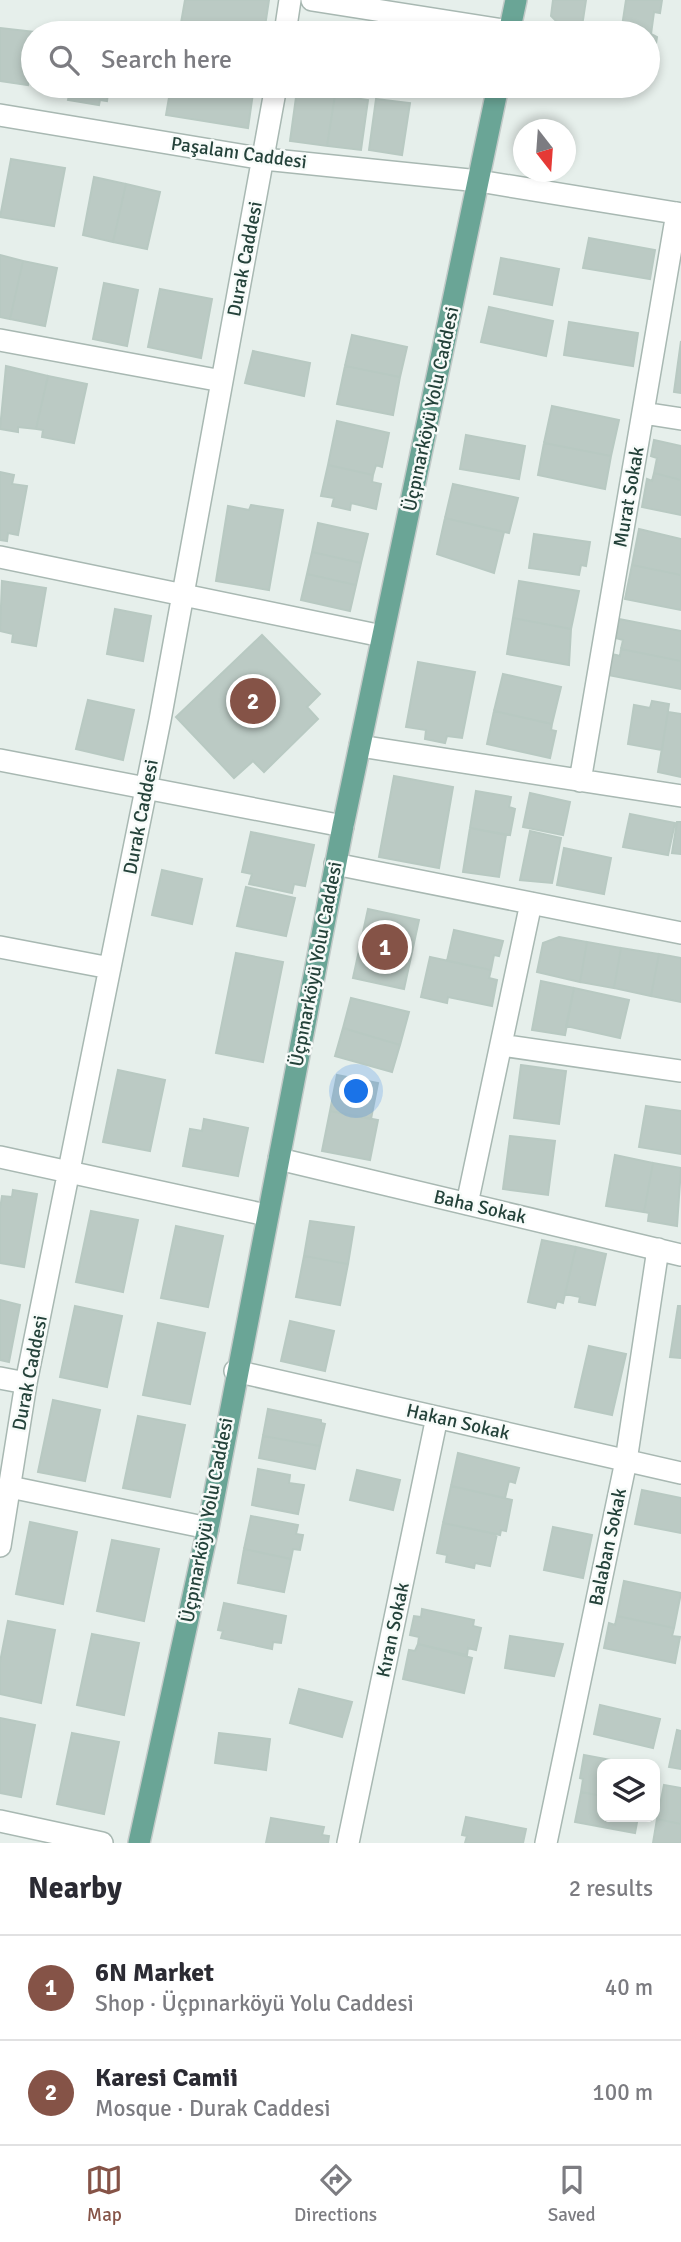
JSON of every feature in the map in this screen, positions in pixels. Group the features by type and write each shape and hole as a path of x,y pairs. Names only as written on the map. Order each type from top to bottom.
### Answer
{"main road":[{"path":"511,21 516,0"},
{"name":"Üçpınarköyü Yolu Caddesi","path":"139,1843 208,1528 235,1371 279,1159 335,864 496,98"}],"street":[{"path":"287,21 290,0"},
{"path":"312,0 441,21"},
{"name":"Durak Caddesi","path":"0,1546 26,1383 146,788 274,98"},
{"name":"Paşalanı Caddesi","path":"0,115 264,159 480,181 679,214"},
{"name":"Murat Sokak","path":"580,781 679,214"},
{"path":"0,340 222,381"},
{"path":"643,413 681,419"},
{"path":"0,557 382,636"},
{"path":"360,746 681,796"},
{"path":"0,760 343,826"},
{"path":"335,864 681,933"},
{"path":"467,1204 531,903"},
{"path":"0,947 110,968"},
{"path":"501,1045 681,1072"},
{"path":"0,1157 266,1215"},
{"name":"Baha Sokak","path":"279,1159 681,1255"},
{"name":"Balaban Sokak","path":"546,1843 626,1461 658,1249"},
{"name":"Hakan Sokak","path":"235,1371 681,1473"},
{"path":"0,1378 26,1383"},
{"name":"Kıran Sokak","path":"348,1843 437,1417"},
{"path":"10,1488 208,1528"},
{"path":"0,1821 102,1843"}],"building":[{"path":"185,0 269,0 266,21 181,21"},
{"path":"553,0 586,0 583,21 556,21 551,16"},
{"path":"626,0 662,0 660,13 654,12 653,21 623,21"},
{"path":"0,28 21,30 21,84 0,81"},
{"path":"107,98 107,101 100,100 99,105 68,100"},
{"path":"169,98 252,98 248,128 166,115"},
{"path":"296,98 335,98 327,146 290,141"},
{"path":"335,98 368,100 361,150 327,146"},
{"path":"376,99 410,103 402,155 369,150"},
{"path":"11,159 65,168 54,226 0,217"},
{"path":"94,177 126,184 113,242 83,235"},
{"path":"126,184 160,192 147,249 113,242"},
{"path":"589,238 655,250 650,279 583,268"},
{"path":"0,255 23,261 10,319 0,317"},
{"path":"501,258 559,269 552,305 494,294"},
{"path":"23,261 57,268 45,326 10,319"},
{"path":"104,283 138,290 127,346 93,339"},
{"path":"160,289 212,299 201,358 148,347"},
{"path":"489,307 553,321 546,356 481,342"},
{"path":"569,322 638,333 633,366 564,355"},
{"path":"352,335 407,347 400,377 345,366"},
{"path":"681,341 681,393 674,392"},
{"path":"253,351 310,363 304,396 245,383"},
{"path":"6,366 48,376 36,429 18,427 18,432 0,429"},
{"path":"345,366 400,377 393,415 337,404"},
{"path":"48,376 87,384 74,443 42,437 43,430 36,429"},
{"path":"552,406 619,420 611,456 544,443"},
{"path":"337,421 389,433 382,467 376,465 373,475 328,465"},
{"path":"466,435 525,446 519,479 460,469"},
{"path":"654,440 681,446 681,480 654,473 657,458 651,456"},
{"path":"544,443 611,456 605,489 538,475"},
{"path":"328,465 373,475 372,482 381,484 376,509 351,503 350,510 332,506 334,498 321,496"},
{"path":"0,472 14,475 12,484 27,486 18,535 8,533 7,541 0,540"},
{"path":"654,473 681,480 681,515 642,507 647,479 652,481"},
{"path":"453,484 518,498 509,533 445,518"},
{"path":"251,505 283,510 269,590 216,581 228,506 249,510"},
{"path":"445,518 504,532 494,573 437,554"},
{"path":"318,523 368,534 361,563 312,552"},
{"path":"639,529 681,539 681,575 632,565"},
{"path":"534,534 590,542 586,566 581,565 579,575 529,568"},
{"path":"312,552 361,563 356,585 307,574"},
{"path":"632,565 681,575 681,610 625,599"},
{"path":"307,574 356,585 350,611 301,600"},
{"path":"2,581 46,588 36,646 12,642 13,634 0,631"},
{"path":"519,581 579,591 571,629 513,618"},
{"path":"115,609 151,616 143,661 107,654"},
{"path":"513,618 571,629 569,665 507,654"},
{"path":"619,619 681,631 681,661 621,649 623,640 616,638"},
{"path":"262,635 320,694 307,707 318,719 264,772 253,761 234,778 176,717"},
{"path":"621,649 681,661 681,689 608,675 612,654 620,656"},
{"path":"418,662 475,672 462,738 447,736 445,743 425,739 426,730 406,727"},
{"path":"503,674 561,687 552,724 494,711"},
{"path":"88,700 134,710 123,760 76,749"},
{"path":"652,701 669,704 662,750 628,744 634,705 650,708"},
{"path":"494,711 552,724 551,730 556,731 550,758 487,744"},
{"path":"668,712 681,714 681,777 658,772"},
{"path":"394,776 453,787 439,868 379,857"},
{"path":"476,791 511,797 509,807 515,809 510,835 470,828"},
{"path":"530,793 570,802 563,835 523,827"},
{"path":"630,814 675,823 668,855 623,847"},
{"path":"677,822 681,822 681,854 672,853"},
{"path":"470,828 506,835 499,877 463,872"},
{"path":"530,831 561,838 552,883 520,880"},
{"path":"251,832 314,845 305,886 294,884 292,893 249,884 252,874 242,872"},
{"path":"564,848 611,858 604,894 557,885"},
{"path":"162,870 202,879 192,924 152,915"},
{"path":"246,887 295,898 286,936 237,926"},
{"path":"368,909 419,920 404,989 353,978"},
{"path":"454,930 503,941 499,956 494,955 491,970 447,961"},
{"path":"559,937 587,942 580,982 537,972 543,943"},
{"path":"587,942 621,948 614,988 580,982"},
{"path":"621,948 659,954 651,996 614,988"},
{"path":"236,953 283,962 263,1062 216,1053"},
{"path":"659,954 681,958 681,1002 651,996"},
{"path":"430,957 491,970 489,978 497,980 492,1006 448,997 447,1003 421,997"},
{"path":"541,981 574,988 565,1035 532,1030"},
{"path":"574,988 629,1000 620,1038 566,1026"},
{"path":"351,998 409,1012 400,1045 343,1028"},
{"path":"343,1028 400,1045 392,1072 335,1056"},
{"path":"521,1065 566,1071 559,1124 514,1118"},
{"path":"118,1070 165,1080 150,1151 103,1142"},
{"path":"337,1075 378,1083 371,1119 330,1111"},
{"path":"646,1106 681,1111 681,1154 639,1147"},
{"path":"330,1111 378,1120 370,1160 322,1151"},
{"path":"204,1119 248,1128 238,1176 183,1166 190,1129 202,1131"},
{"path":"510,1136 555,1141 548,1195 503,1189"},
{"path":"615,1155 653,1163 644,1212 606,1206"},
{"path":"653,1163 681,1168 677,1226 648,1221 649,1213 644,1212"},
{"path":"13,1190 37,1194 24,1267 0,1263 2,1196 12,1197"},
{"path":"91,1211 138,1220 123,1292 76,1282"},
{"path":"310,1221 354,1227 348,1264 304,1256"},
{"path":"176,1226 223,1236 208,1307 161,1298"},
{"path":"542,1240 576,1247 563,1303 557,1301 555,1308 528,1302"},
{"path":"576,1247 606,1254 595,1305 579,1302 580,1297 565,1294"},
{"path":"304,1256 348,1264 340,1305 296,1297"},
{"path":"0,1300 20,1305 9,1362 0,1360"},
{"path":"75,1306 122,1316 107,1387 60,1377"},
{"path":"678,1306 681,1306 681,1358 670,1357"},
{"path":"290,1321 334,1331 325,1371 281,1361"},
{"path":"158,1323 205,1333 190,1404 143,1395"},
{"path":"589,1346 626,1354 612,1415 575,1407"},
{"path":"53,1400 100,1410 85,1481 38,1472"},
{"path":"268,1409 321,1420 321,1423 325,1424 320,1446 263,1436"},
{"path":"138,1416 185,1425 170,1497 123,1488"},
{"path":"263,1436 320,1446 315,1469 259,1458"},
{"path":"458,1453 519,1468 515,1483 509,1481 505,1498 451,1486"},
{"path":"258,1469 290,1475 289,1483 304,1485 298,1514 252,1505"},
{"path":"357,1470 400,1480 393,1510 350,1500"},
{"path":"451,1486 512,1500 506,1531 501,1530 500,1535 443,1523"},
{"path":"642,1490 681,1498 681,1533 635,1524"},
{"path":"251,1516 298,1525 296,1534 303,1535 300,1550 293,1549 291,1559 244,1549"},
{"path":"30,1522 77,1532 63,1604 16,1594"},
{"path":"443,1523 497,1534 490,1566 475,1563 474,1568 446,1562 447,1555 437,1553"},
{"path":"553,1527 592,1535 583,1578 544,1570"},
{"path":"112,1540 159,1549 144,1621 97,1611"},
{"path":"244,1549 291,1559 284,1592 238,1583"},
{"path":"624,1581 681,1593 674,1628 617,1616"},
{"path":"224,1603 286,1616 281,1643 273,1642 272,1649 221,1638 223,1631 218,1630"},
{"path":"422,1609 474,1620 473,1626 481,1628 476,1650 468,1648 467,1655 418,1644 419,1637 410,1635 414,1616 421,1617"},
{"path":"617,1616 674,1628 672,1636 680,1637 675,1663 604,1648 609,1623 615,1625"},
{"path":"8,1621 55,1630 41,1703 0,1694 0,1662"},
{"path":"92,1634 139,1643 124,1715 77,1705"},
{"path":"510,1636 563,1644 554,1676 505,1668"},
{"path":"418,1644 472,1658 464,1693 403,1679 409,1650 415,1651"},
{"path":"299,1689 352,1702 342,1737 290,1723"},
{"path":"600,1705 660,1719 653,1748 594,1734"},
{"path":"0,1718 35,1725 21,1797 0,1793"},
{"path":"677,1730 681,1731 681,1769 669,1767"},
{"path":"72,1733 119,1742 104,1814 57,1804"},
{"path":"219,1733 270,1739 266,1770 215,1763"},
{"path":"584,1755 605,1759 597,1759 597,1795 581,1792 583,1779 580,1778"},
{"path":"664,1785 681,1788 681,1824 660,1820"},
{"path":"581,1792 597,1795 597,1822 637,1822 635,1833 575,1822"},
{"path":"466,1817 526,1829 523,1843 465,1843 467,1836 462,1835"},
{"path":"271,1818 324,1827 322,1835 329,1836 328,1843 266,1843"},
{"path":"660,1820 681,1824 681,1843 653,1843 656,1822"}],"place":[{"name":"Karesi Camii","path":"253,701"},
{"name":"6N Market","path":"385,947"}]}
